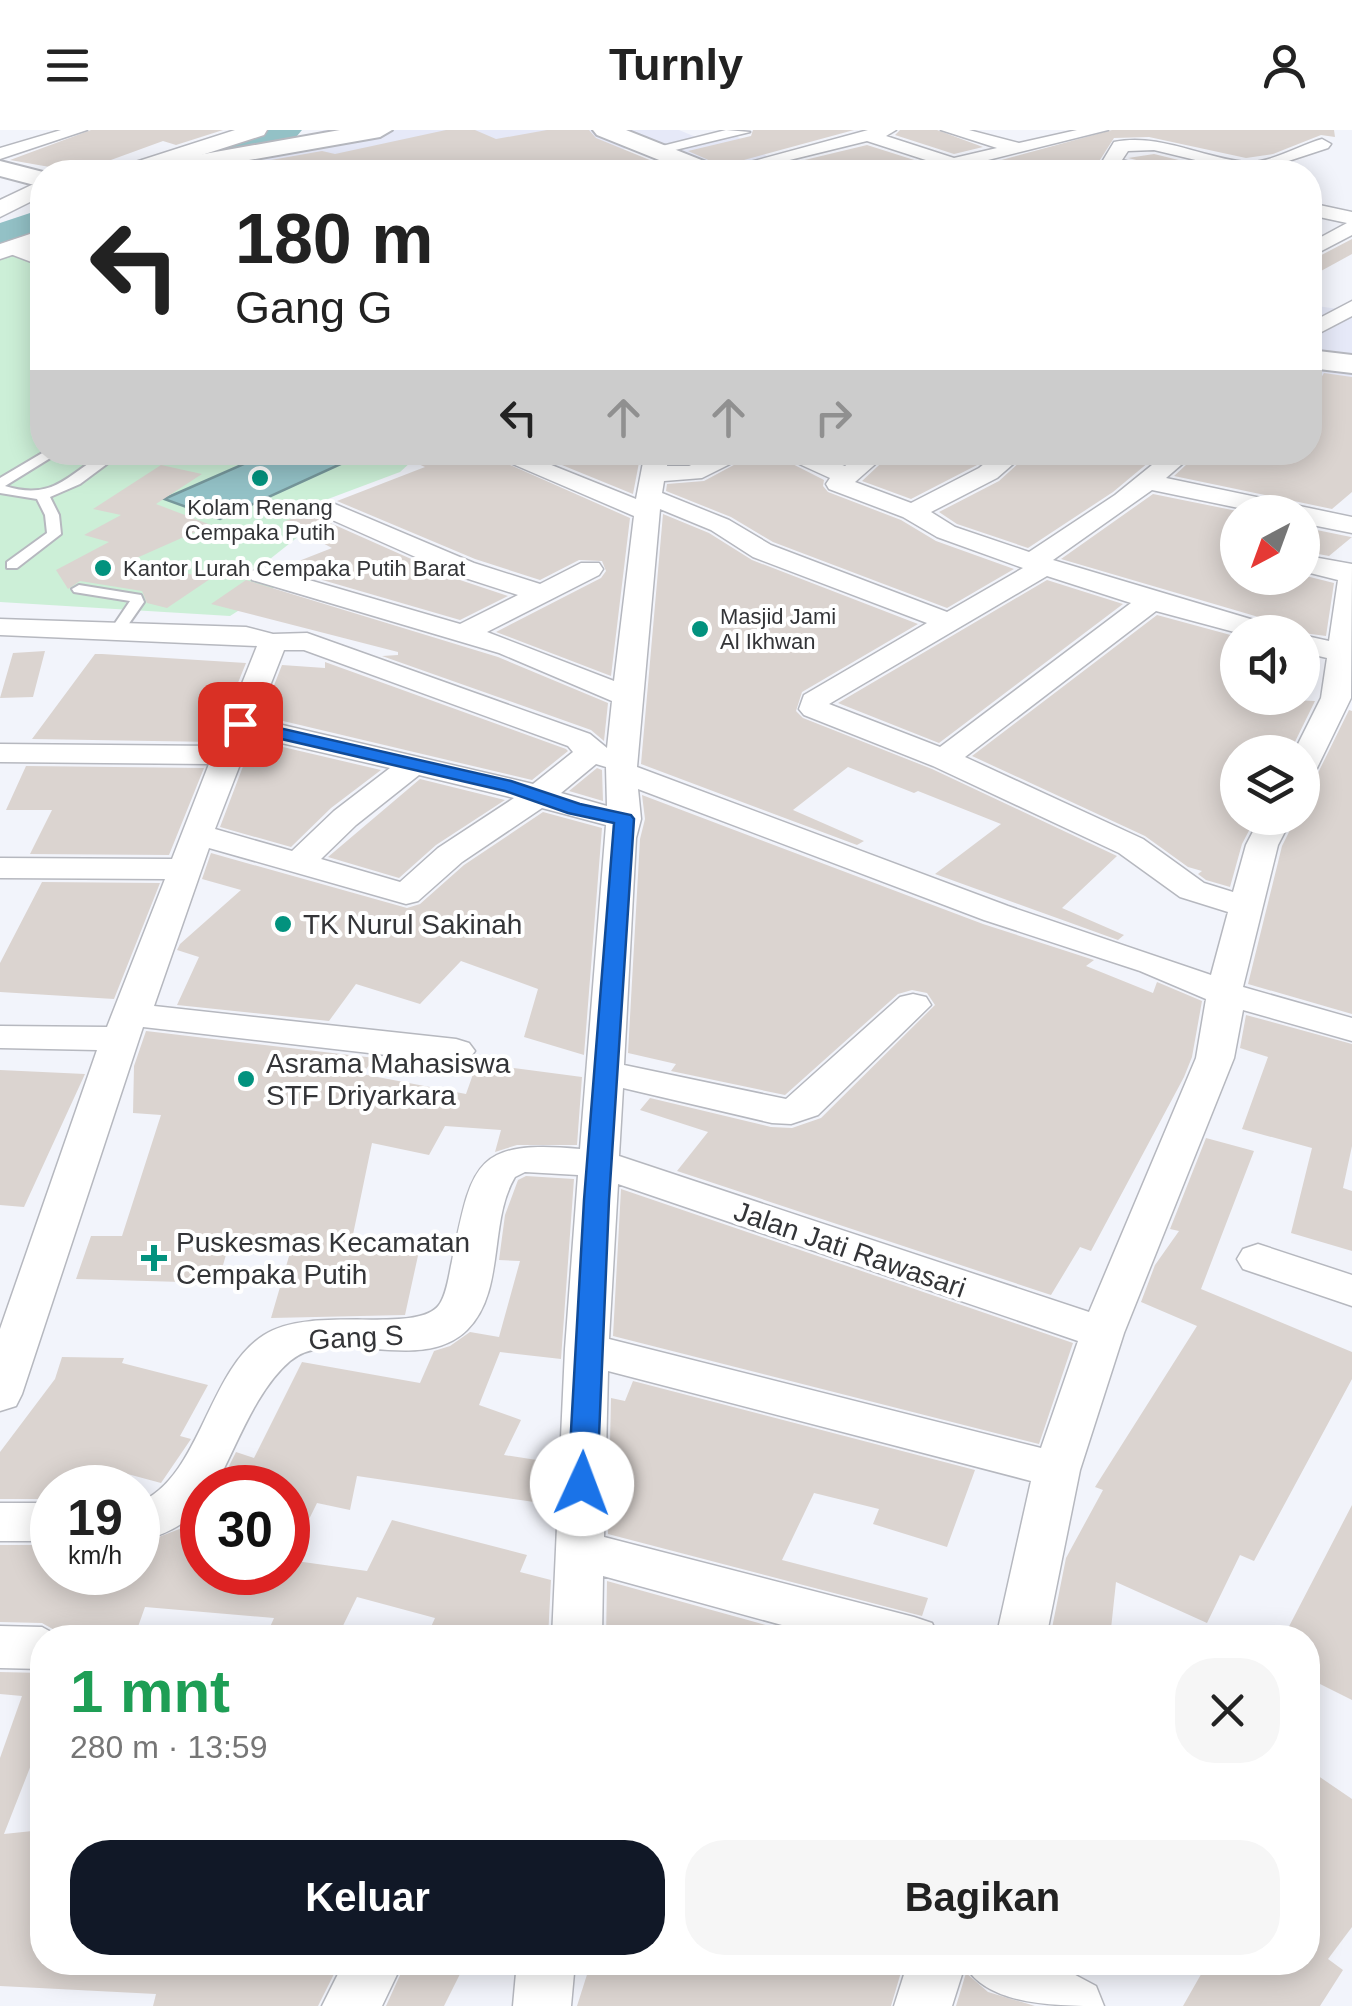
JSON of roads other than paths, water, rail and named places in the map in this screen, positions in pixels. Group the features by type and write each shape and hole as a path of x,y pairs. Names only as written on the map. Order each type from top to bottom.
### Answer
{"main road":[{"path":"241,160 285,147 380,130"},
{"path":"605,130 667,157"},
{"path":"0,168 30,179"},
{"path":"1322,360 1352,364"}],"street":[{"path":"173,160 256,130"},
{"path":"285,147 329,130"},
{"path":"949,130 1021,148"},
{"path":"967,160 1100,130"},
{"path":"0,154 73,131"},
{"path":"667,157 742,132"},
{"path":"1286,160 1330,146 1302,132"},
{"path":"770,160 879,133 953,160"},
{"path":"1078,136 1123,146 1154,145 1211,160"},
{"path":"1112,160 1123,146"},
{"path":"0,195 30,185"},
{"path":"0,210 30,188"},
{"path":"1322,215 1350,228"},
{"path":"1322,244 1350,228"},
{"path":"6,250 30,241"},
{"path":"1322,250 1352,255"},
{"path":"1322,325 1352,306"},
{"path":"560,465 651,484 762,552 950,622"},
{"path":"651,484 711,465"},
{"path":"819,465 845,475"},
{"path":"858,465 845,475 840,487 912,512 946,532 1151,601 1220,620"},
{"path":"912,512 998,465"},
{"path":"1168,465 1038,564 812,705 820,714 944,759 1131,846 1192,890 1245,906"},
{"path":"1148,482 1220,497"},
{"path":"577,1625 587,1349 624,819 612,762 628,696 651,484"},
{"path":"330,510 466,569 541,594"},
{"path":"1320,519 1352,525"},
{"path":"1320,567 1352,573 1344,700 1320,739"},
{"path":"464,633 590,569"},
{"path":"260,574 509,647 628,696"},
{"path":"0,1394 125,1027 234,740 260,639 322,593"},
{"path":"944,759 1151,601"},
{"path":"0,626 317,644 578,740 612,762 996,913 1224,992 1352,1030"},
{"path":"1320,641 1346,637"},
{"path":"0,752 234,740 414,764 624,819"},
{"path":"197,834 406,894 450,855 537,797 612,762"},
{"path":"300,862 344,818 414,764"},
{"path":"1024,1625 1057,1470 1102,1333 1215,1058 1225,1010 1224,992 1267,835"},
{"path":"0,868 186,869"},
{"path":"608,1073 791,1112 818,1094 913,1005"},
{"path":"0,1037 125,1027 456,1051"},
{"name":"Jalan Jati Rawasari","path":"496,1176 504,1165 516,1160 599,1163 1102,1333"},
{"name":"Gang S","path":"160,1514 182,1494 257,1370 275,1348 315,1336 424,1334 454,1317 465,1300 478,1229 496,1176"},
{"path":"1258,1260 1352,1290"},
{"path":"587,1349 1057,1470"},
{"path":"0,1522 30,1522"},
{"path":"580,1550 859,1625"},
{"path":"0,1647 30,1648"},
{"path":"352,2006 368,1975"},
{"path":"542,2006 545,1975"},
{"path":"924,2006 933,1975"},
{"path":"1016,1975 1074,2006"}],"lane":[{"path":"33,465 0,486 22,498 43,497 96,465"},
{"path":"12,565 54,534 52,515 43,497"},
{"path":"79,588 136,598 138,602 116,632"}],"water":[{"name":"Kolam Renang Cempaka Putih","path":"242,465 339,465 220,519 164,499"}],"waterway":[{"path":"203,160 287,130"},
{"path":"0,234 30,223"}],"place":[{"name":"Kolam Renang Cempaka Putih","path":"260,478"},
{"name":"Kantor Lurah Cempaka Putih Barat","path":"103,568"},
{"name":"Masjid Jami Al Ikhwan","path":"700,629"},
{"name":"TK Nurul Sakinah","path":"283,924"},
{"name":"Asrama Mahasiswa STF Driyarkara","path":"246,1079"},
{"name":"Puskesmas Kecamatan Cempaka Putih","path":"154,1258"}]}
